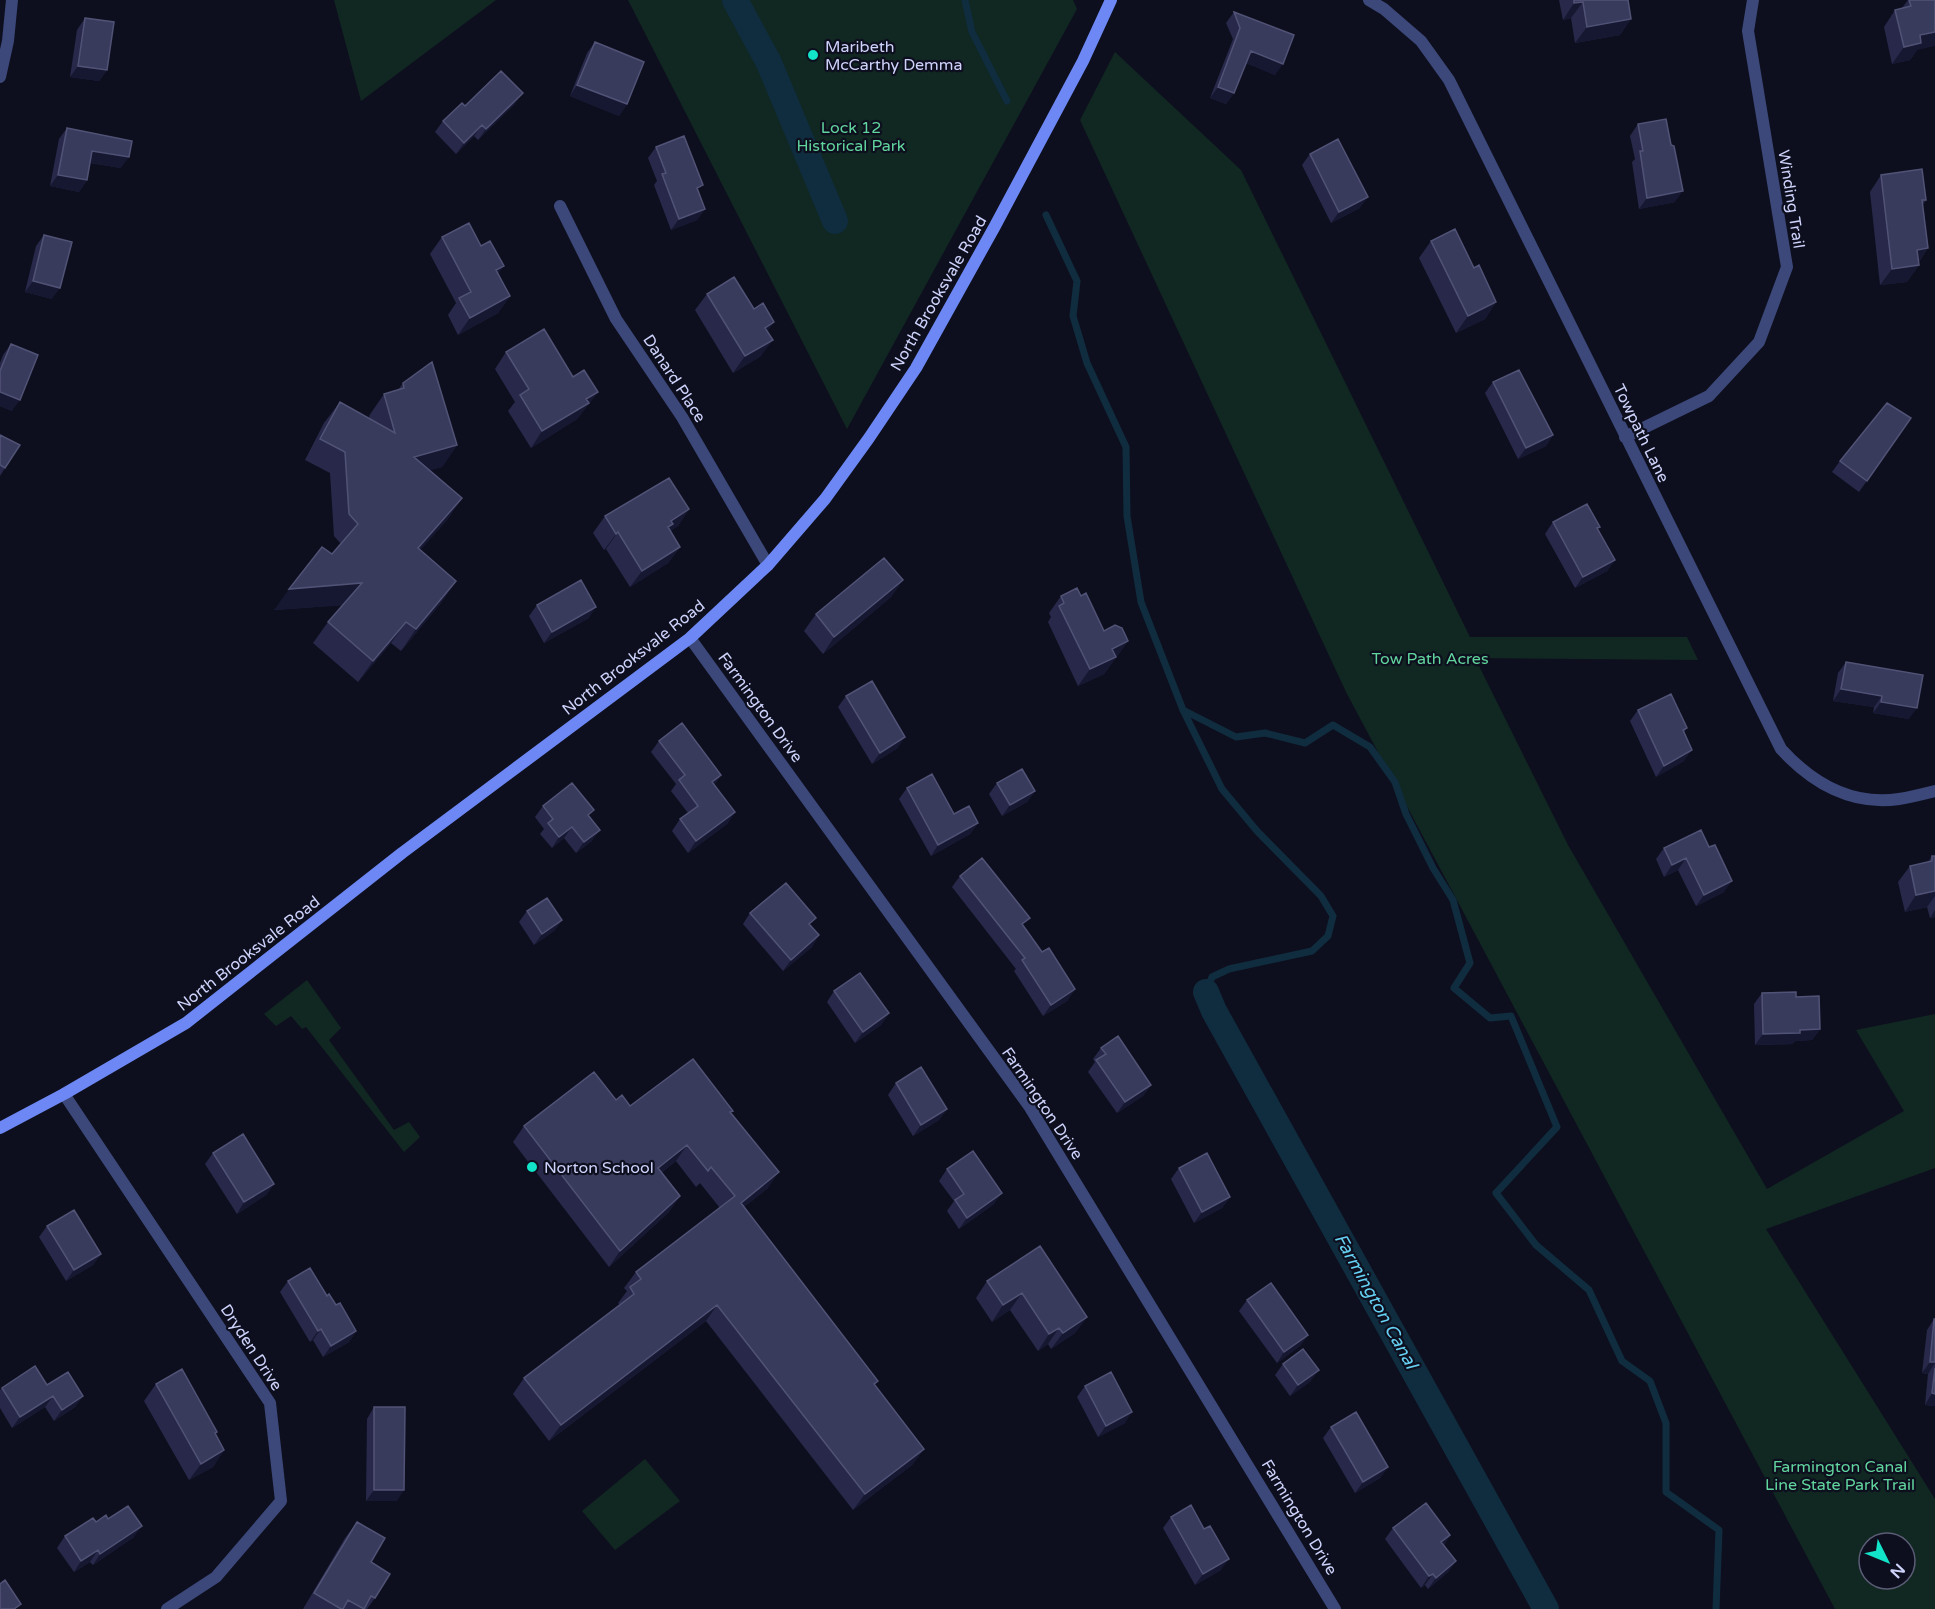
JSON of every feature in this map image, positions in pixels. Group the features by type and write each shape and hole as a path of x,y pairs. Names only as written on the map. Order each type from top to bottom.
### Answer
{"main road":[{"name":"North Brooksvale Road","path":"0,1128 64,1095 186,1023 402,854 690,638 768,565 825,499 916,368 1083,61 1111,0"}],"street":[{"path":"0,77 8,41 12,0"},
{"name":"Towpath Lane","path":"1369,0 1384,9 1421,41 1449,80 1781,749 1795,765 1814,780 1860,799 1897,799 1935,791"},
{"name":"Winding Trail","path":"1625,437 1709,396 1759,342 1786,267 1748,31 1753,0"},
{"name":"Danard Place","path":"560,206 616,319 682,417 768,565"},
{"name":"Farmington Drive","path":"690,638 1029,1106 1335,1609"},
{"name":"Dryden Drive","path":"64,1095 270,1403 282,1501 216,1577 167,1609"}],"green space":[{"path":"334,0 496,0 361,101"},
{"name":"Lock 12 Historical Park","path":"628,0 1073,0 1077,9 847,429"},
{"path":"1115,52 1241,170 1470,637 1687,637 1698,660 1475,658 1568,845 1767,1189 1904,1111 1856,1030 1935,1014 1935,1168 1766,1229 1935,1499 1935,1609 1835,1609 1346,692 1080,120"},
{"path":"307,980 341,1028 329,1040 394,1130 409,1122 420,1137 404,1152 306,1027 302,1029 291,1016 276,1026 264,1014"},
{"path":"645,1459 680,1501 615,1550 582,1511"}],"building":[{"path":"1574,0 1628,0 1631,19 1587,27 1583,2 1574,3"},
{"path":"1909,0 1935,0 1935,32 1920,35 1921,43 1904,47 1895,10 1911,6"},
{"path":"1234,12 1294,35 1283,64 1251,51 1234,93 1218,87 1240,28"},
{"path":"85,18 114,22 107,70 78,66"},
{"path":"595,42 644,62 627,104 577,85"},
{"path":"501,71 523,93 486,129 482,125 464,143 443,121 462,103 465,106"},
{"path":"1666,119 1683,191 1647,198 1638,124"},
{"path":"67,128 132,141 129,157 92,151 87,180 58,175"},
{"path":"684,136 703,185 697,188 705,209 679,219 662,174 666,173 656,147"},
{"path":"1338,139 1368,197 1339,212 1310,154"},
{"path":"1922,169 1926,200 1922,200 1928,248 1917,250 1919,265 1892,269 1881,175"},
{"path":"469,223 481,246 490,241 504,266 496,270 510,296 470,318 459,298 471,292 442,237"},
{"path":"1455,229 1474,268 1479,265 1496,302 1468,316 1431,241"},
{"path":"44,235 72,242 60,288 33,281"},
{"path":"734,277 754,309 763,303 774,322 765,328 773,340 745,356 707,294"},
{"path":"544,329 573,377 584,370 598,392 586,399 589,403 542,431 520,395 529,389 506,352"},
{"path":"11,344 38,355 20,400 0,392 0,371"},
{"path":"432,362 457,445 414,457 462,498 418,548 456,581 416,629 406,622 373,661 328,622 362,583 289,589 322,547 332,554 358,524 349,514 345,452 320,439 340,402 395,433 384,394 404,388 403,383"},
{"path":"1519,370 1553,435 1526,448 1493,382"},
{"path":"1887,403 1911,418 1867,481 1840,461"},
{"path":"0,435 20,445 5,468 0,465"},
{"path":"669,478 689,509 671,521 673,524 668,527 680,547 642,571 618,532 616,534 605,516"},
{"path":"1587,504 1615,560 1583,577 1553,522"},
{"path":"884,558 903,580 834,637 816,614"},
{"path":"581,580 596,607 552,632 537,605"},
{"path":"1077,588 1081,596 1086,593 1104,631 1115,625 1122,628 1128,641 1112,649 1116,657 1090,669 1059,606 1064,603 1061,596"},
{"path":"1846,662 1923,675 1917,708 1881,702 1882,696 1841,689"},
{"path":"872,681 905,737 880,753 846,696"},
{"path":"1671,694 1687,728 1683,730 1692,750 1664,766 1638,710"},
{"path":"682,723 721,775 712,782 735,812 696,841 680,819 698,806 679,780 685,775 659,741"},
{"path":"1022,769 1035,791 1010,805 997,783"},
{"path":"932,774 954,814 969,806 978,823 938,845 907,788"},
{"path":"572,783 594,810 588,815 600,830 584,842 572,827 559,837 548,823 553,819 543,806"},
{"path":"1701,830 1709,847 1715,845 1732,881 1704,895 1686,858 1672,865 1664,848"},
{"path":"1932,856 1935,856 1935,891 1916,895 1910,866 1932,861"},
{"path":"982,858 1030,918 1022,924 1042,952 1049,948 1075,989 1051,1005 1022,960 1025,958 960,876"},
{"path":"786,883 816,918 809,924 819,935 791,960 750,913"},
{"path":"547,898 562,920 542,934 527,911"},
{"path":"860,973 889,1013 863,1032 834,991"},
{"path":"1796,992 1796,997 1819,996 1820,1029 1800,1030 1800,1033 1763,1034 1762,993"},
{"path":"1118,1036 1151,1085 1125,1102 1096,1060 1106,1054 1101,1048"},
{"path":"693,1059 733,1111 730,1112 779,1172 741,1203 878,1381 874,1384 924,1449 865,1494 717,1305 561,1425 524,1378 634,1294 630,1287 641,1279 636,1272 735,1196 711,1167 708,1171 687,1145 658,1168 680,1196 620,1251 524,1126 594,1072 616,1100 622,1095 630,1106"},
{"path":"921,1067 947,1109 921,1125 896,1083"},
{"path":"243,1134 274,1184 244,1202 213,1153"},
{"path":"973,1151 1002,1193 967,1218 955,1200 964,1194 947,1169"},
{"path":"1207,1153 1230,1197 1202,1212 1179,1168"},
{"path":"74,1210 101,1254 74,1270 47,1226"},
{"path":"1040,1246 1087,1317 1063,1333 1059,1328 1049,1334 1022,1293 1003,1305 987,1281"},
{"path":"310,1268 327,1296 329,1294 336,1305 340,1303 356,1331 331,1346 321,1329 318,1331 288,1281"},
{"path":"1271,1283 1308,1335 1284,1352 1247,1300"},
{"path":"1934,1319 1935,1362 1930,1362"},
{"path":"1303,1349 1319,1370 1298,1385 1283,1364"},
{"path":"35,1366 47,1385 68,1372 83,1396 62,1410 53,1396 20,1417 2,1388"},
{"path":"1935,1368 1935,1394 1932,1393"},
{"path":"182,1369 217,1432 215,1433 224,1450 201,1464 156,1384"},
{"path":"1111,1372 1132,1412 1106,1426 1085,1386"},
{"path":"374,1407 405,1407 404,1490 374,1490"},
{"path":"1356,1412 1388,1467 1363,1482 1331,1427"},
{"path":"1426,1503 1450,1535 1441,1542 1456,1561 1436,1578 1433,1574 1429,1576 1393,1528"},
{"path":"1191,1505 1204,1529 1210,1526 1229,1559 1203,1574 1171,1517"},
{"path":"128,1506 142,1526 100,1554 98,1550 81,1561 65,1536 93,1518 96,1522 106,1515 108,1519"},
{"path":"357,1522 385,1538 371,1562 390,1574 375,1598 371,1596 364,1609 348,1600 341,1609 314,1593"},
{"path":"5,1580 21,1604 14,1609 0,1609 0,1584"}],"waterway":[{"name":"Farmington Canal","path":"735,0 769,63 835,221"},
{"path":"965,0 972,32 1007,101"},
{"path":"1046,215 1077,281 1073,316 1087,363 1126,447 1127,516 1141,602 1183,710 1222,789 1257,831 1321,896 1333,916 1328,936 1312,951 1229,969 1212,977 1206,992"},
{"path":"1183,710 1236,737 1265,733 1305,743 1333,725 1370,747 1395,782 1406,814 1433,868 1453,900 1470,963 1454,988 1490,1018 1511,1016 1557,1127 1496,1193 1536,1245 1589,1290 1622,1361 1650,1381 1666,1423 1666,1492 1719,1530 1716,1609"},
{"name":"Farmington Canal","path":"1206,992 1214,1011 1546,1609"}],"place":[{"name":"Maribeth McCarthy Demma","path":"813,55"},
{"name":"Norton School","path":"532,1167"}],"park label":[{"name":"Tow Path Acres","path":"1430,658"},
{"name":"Farmington Canal Line State Park Trail","path":"1840,1475"}]}
